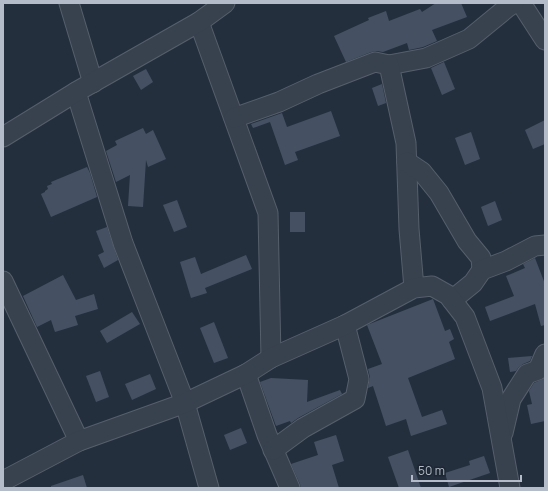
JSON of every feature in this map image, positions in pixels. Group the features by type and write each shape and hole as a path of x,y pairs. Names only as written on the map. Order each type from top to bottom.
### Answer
{"street":[{"path":"69,3 93,83"},
{"path":"3,137 76,92 199,22 225,3"},
{"path":"234,118 279,102 318,84 375,62 389,65 426,58 469,39 514,3"},
{"path":"521,3 545,40"},
{"path":"199,22 268,213 271,358"},
{"path":"389,65 406,143 409,229 414,288"},
{"path":"76,92 123,243 184,403 209,488"},
{"path":"407,162 422,172 440,193 467,241 480,258 482,270"},
{"path":"452,300 473,283 482,270 506,261 535,246 545,245"},
{"path":"3,281 79,441"},
{"path":"3,481 79,441 184,403 246,374 271,358 345,325 414,288 432,286 448,295 466,317 492,388 510,488"},
{"path":"273,450 303,428 355,399 359,379 345,325"},
{"path":"502,440 511,399 527,374 538,370 545,354"},
{"path":"246,374 267,435 290,488"}],"building":[{"path":"436,3 461,3 467,17 432,30 437,41 423,47 409,50 407,43 383,52 371,52 346,62 334,36 369,20 368,18 386,11 389,21 420,9 422,12"},
{"path":"444,62 455,89 442,95 431,68"},
{"path":"146,69 153,82 141,90 133,76"},
{"path":"382,84 386,103 378,106 372,88"},
{"path":"331,111 340,136 295,152 298,160 285,165 270,122 253,128 251,124 282,113 287,127"},
{"path":"545,120 545,144 533,149 525,130"},
{"path":"143,128 146,134 153,130 166,159 148,167 146,160 143,207 128,206 130,175 116,182 106,151 117,145 115,141"},
{"path":"471,132 480,159 465,165 455,138"},
{"path":"87,167 97,197 51,217 41,194 48,189 47,186 52,184 51,182"},
{"path":"177,200 187,227 174,232 163,205"},
{"path":"495,201 502,220 488,226 481,207"},
{"path":"290,212 305,212 305,232 290,232"},
{"path":"107,227 118,260 104,268 98,255 104,252 96,231"},
{"path":"246,255 252,269 205,288 207,293 191,298 180,262 195,257 201,274"},
{"path":"535,258 545,284 545,325 541,326 535,304 490,321 485,307 514,296 506,276 525,268 523,264"},
{"path":"63,275 76,300 94,294 98,309 75,316 78,325 55,332 51,320 37,327 23,296"},
{"path":"433,299 445,331 450,329 454,339 449,342 455,359 408,378 422,417 442,410 447,424 411,436 406,419 386,426 373,386 368,388 370,377 368,369 382,364 367,325"},
{"path":"132,312 140,324 107,343 100,331"},
{"path":"214,322 228,358 214,363 200,328"},
{"path":"532,356 530,361 523,364 516,371 510,372 508,358"},
{"path":"100,371 109,397 96,402 86,376"},
{"path":"150,374 156,389 132,400 125,384"},
{"path":"271,378 308,380 307,402 340,390 342,394 291,423 290,421 276,426 260,382"},
{"path":"545,378 545,421 531,424 527,405 532,404 529,391 534,383"},
{"path":"241,428 247,443 230,450 224,435"},
{"path":"336,435 344,461 332,465 339,488 301,488 291,464 318,455 314,442"},
{"path":"408,450 421,488 399,488 388,457"},
{"path":"484,456 490,473 449,487 445,473 470,465 469,461"},
{"path":"83,475 87,488 51,488 51,486"}]}
